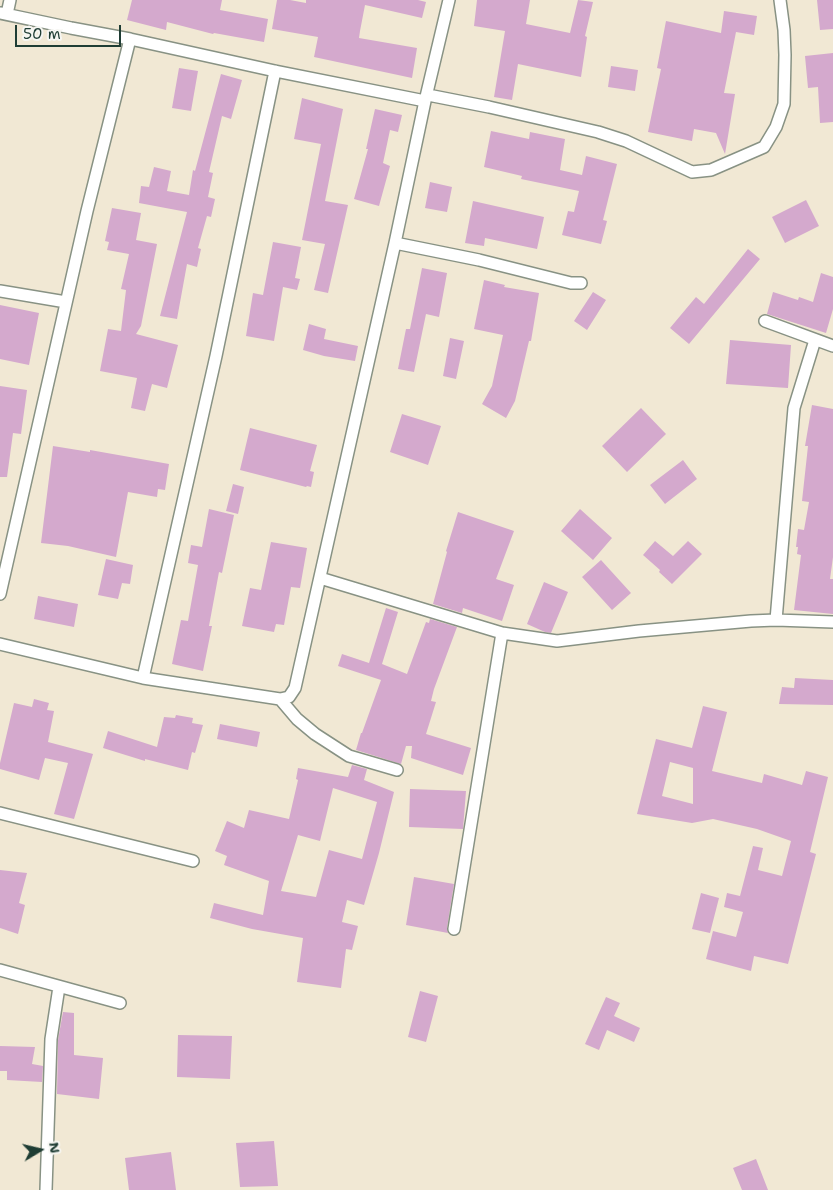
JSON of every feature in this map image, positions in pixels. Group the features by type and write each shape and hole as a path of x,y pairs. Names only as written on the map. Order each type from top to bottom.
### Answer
{"street":[{"path":"10,0 3,14 130,39 275,71 426,98 489,107 598,132 626,141 692,172 711,170 764,147 776,127 784,104 785,55 780,0"},
{"path":"0,644 143,678 280,699 289,697 295,688 449,0"},
{"path":"0,594 66,302 130,39"},
{"path":"143,678 216,356 275,71"},
{"path":"395,243 479,260 571,283 582,283"},
{"path":"0,291 66,302"},
{"path":"764,320 833,346"},
{"path":"776,620 794,408 815,340"},
{"path":"320,578 502,633 557,641 648,630 776,620 833,622"},
{"path":"454,929 502,633"},
{"path":"280,699 296,719 349,756 397,770"},
{"path":"0,813 193,861"},
{"path":"0,970 120,1003"},
{"path":"46,1190 51,1039 59,987"}],"building":[{"path":"132,0 222,0 220,10 268,19 264,42 213,34 167,22 166,30 127,20"},
{"path":"277,0 306,3 306,0 418,0 426,2 422,18 365,5 360,31 359,38 417,48 412,78 314,57 318,37 272,29"},
{"path":"477,0 530,0 526,24 570,33 578,0 593,2 585,36 587,37 581,77 518,64 512,100 494,97 505,31 474,26"},
{"path":"817,0 833,0 833,29 820,30"},
{"path":"724,11 757,16 754,35 736,32 724,93 735,94 725,154 716,133 694,129 692,141 648,132 661,69 657,68 666,21 721,33"},
{"path":"833,53 833,122 820,123 818,87 808,88 805,56"},
{"path":"611,66 638,70 635,91 608,87"},
{"path":"179,68 198,71 191,111 172,108"},
{"path":"221,74 242,80 231,119 222,116 209,172 213,173 208,197 215,199 211,217 207,216 198,248 201,249 197,267 187,264 177,319 160,316 187,212 139,203 141,186 149,187 154,167 171,171 167,191 189,195 193,170 195,171"},
{"path":"302,98 343,109 325,201 348,205 328,293 314,290 325,244 302,240 321,144 294,139"},
{"path":"375,109 402,115 398,132 390,130 383,163 390,166 379,206 354,199 368,149 366,149"},
{"path":"491,131 529,139 530,132 565,139 560,170 582,175 586,156 617,164 603,220 607,221 601,244 562,235 568,211 574,212 579,191 521,179 522,176 484,167"},
{"path":"430,182 452,187 447,212 425,208"},
{"path":"806,200 819,226 785,243 772,217"},
{"path":"473,201 544,217 537,249 485,238 484,246 465,243"},
{"path":"112,208 141,213 136,240 157,244 141,326 136,334 178,345 167,388 152,384 145,411 131,408 137,378 100,371 108,329 121,331 126,290 121,289 129,254 107,250 109,242 105,241"},
{"path":"273,242 301,247 295,278 300,279 297,290 283,287 274,341 246,336 253,293 263,295"},
{"path":"748,249 760,259 689,344 670,328 696,297 704,304"},
{"path":"422,268 447,273 439,317 426,314 414,372 398,369 406,329 410,329"},
{"path":"821,273 833,277 833,309 826,333 767,314 773,292 798,300 799,297 813,302"},
{"path":"484,280 505,285 504,287 539,293 531,341 529,341 515,401 506,418 482,404 492,386 503,335 474,329"},
{"path":"593,292 606,300 587,330 574,321"},
{"path":"0,305 39,313 29,365 0,359"},
{"path":"309,324 326,329 324,339 358,346 355,361 324,356 303,350"},
{"path":"450,338 464,341 456,379 443,376"},
{"path":"730,340 791,345 788,388 726,384"},
{"path":"0,386 27,390 21,434 13,433 7,477 0,477"},
{"path":"812,405 833,409 833,557 830,579 833,579 833,614 794,610 801,555 797,554 798,547 796,547 798,529 804,530 809,502 802,501 808,446 805,446"},
{"path":"641,408 666,434 627,472 602,446"},
{"path":"402,414 441,426 428,465 390,452"},
{"path":"250,428 317,445 310,471 314,472 311,487 240,470"},
{"path":"53,446 90,452 90,450 169,464 165,490 158,489 157,497 128,492 116,557 68,546 41,543"},
{"path":"683,460 697,479 665,504 650,485"},
{"path":"233,484 244,487 238,514 226,511"},
{"path":"209,509 234,515 222,573 219,572 209,626 212,626 203,671 172,664 181,620 188,621 198,565 188,563 191,545 202,547"},
{"path":"580,509 612,538 593,560 561,531"},
{"path":"458,512 514,531 496,579 514,585 502,621 463,608 462,613 433,604"},
{"path":"655,541 673,556 688,541 702,554 672,584 643,555"},
{"path":"271,542 307,548 300,588 291,587 284,625 276,624 274,632 242,626 250,588 261,590"},
{"path":"106,559 133,565 130,584 122,583 118,599 98,595"},
{"path":"601,560 631,593 612,610 582,577"},
{"path":"544,582 568,592 551,633 527,624"},
{"path":"38,596 78,604 74,627 34,619"},
{"path":"386,608 398,612 382,664 407,674 426,622 429,623 430,619 457,627 434,689 431,701 436,702 426,734 471,748 463,775 411,758 412,746 406,746 401,764 356,750 381,680 338,666 342,654 369,663"},
{"path":"795,678 833,680 833,705 779,704 782,687 794,688"},
{"path":"34,699 49,703 47,710 54,711 48,742 93,754 74,819 54,814 68,763 45,758 39,780 0,769 14,703 32,707"},
{"path":"703,706 727,712 712,771 762,783 764,774 802,785 806,771 828,777 810,852 816,854 788,964 754,956 751,971 706,959 713,931 736,937 743,912 724,907 727,893 740,896 753,846 763,848 758,870 782,876 791,841 757,829 713,819 692,823 637,814 656,739 692,748","holes":["670,762 693,768 693,804 662,796"]},
{"path":"176,715 193,718 192,723 203,725 195,753 192,752 188,770 145,759 145,761 103,748 108,731 157,747 164,717 175,718"},
{"path":"220,724 260,732 257,747 217,739"},
{"path":"352,765 367,769 364,780 394,792 379,853 364,905 347,900 342,922 358,926 352,950 346,949 341,988 297,982 303,938 252,929 210,918 214,903 263,915 269,881 224,865 227,856 215,851 227,821 244,828 249,810 289,819 298,780 296,779 298,768 348,777","holes":["333,788 377,802 362,859 329,850 316,897 281,891 298,835 320,841"]},
{"path":"410,789 466,791 463,829 409,827"},
{"path":"0,870 27,873 19,903 25,905 18,934 0,928"},
{"path":"414,877 454,884 447,928 448,933 406,925"},
{"path":"701,893 719,898 710,933 692,929"},
{"path":"420,991 438,996 426,1042 408,1037"},
{"path":"606,997 620,1003 614,1016 640,1028 634,1042 607,1030 599,1050 585,1044"},
{"path":"63,1012 74,1013 74,1055 103,1058 99,1099 57,1094 58,1040"},
{"path":"178,1035 232,1036 230,1079 177,1077"},
{"path":"0,1046 35,1047 32,1064 43,1066 42,1082 7,1080 7,1071 0,1071"},
{"path":"274,1141 278,1186 240,1187 236,1143"},
{"path":"171,1152 176,1190 129,1190 125,1158"},
{"path":"756,1159 768,1190 742,1190 733,1168"}]}
